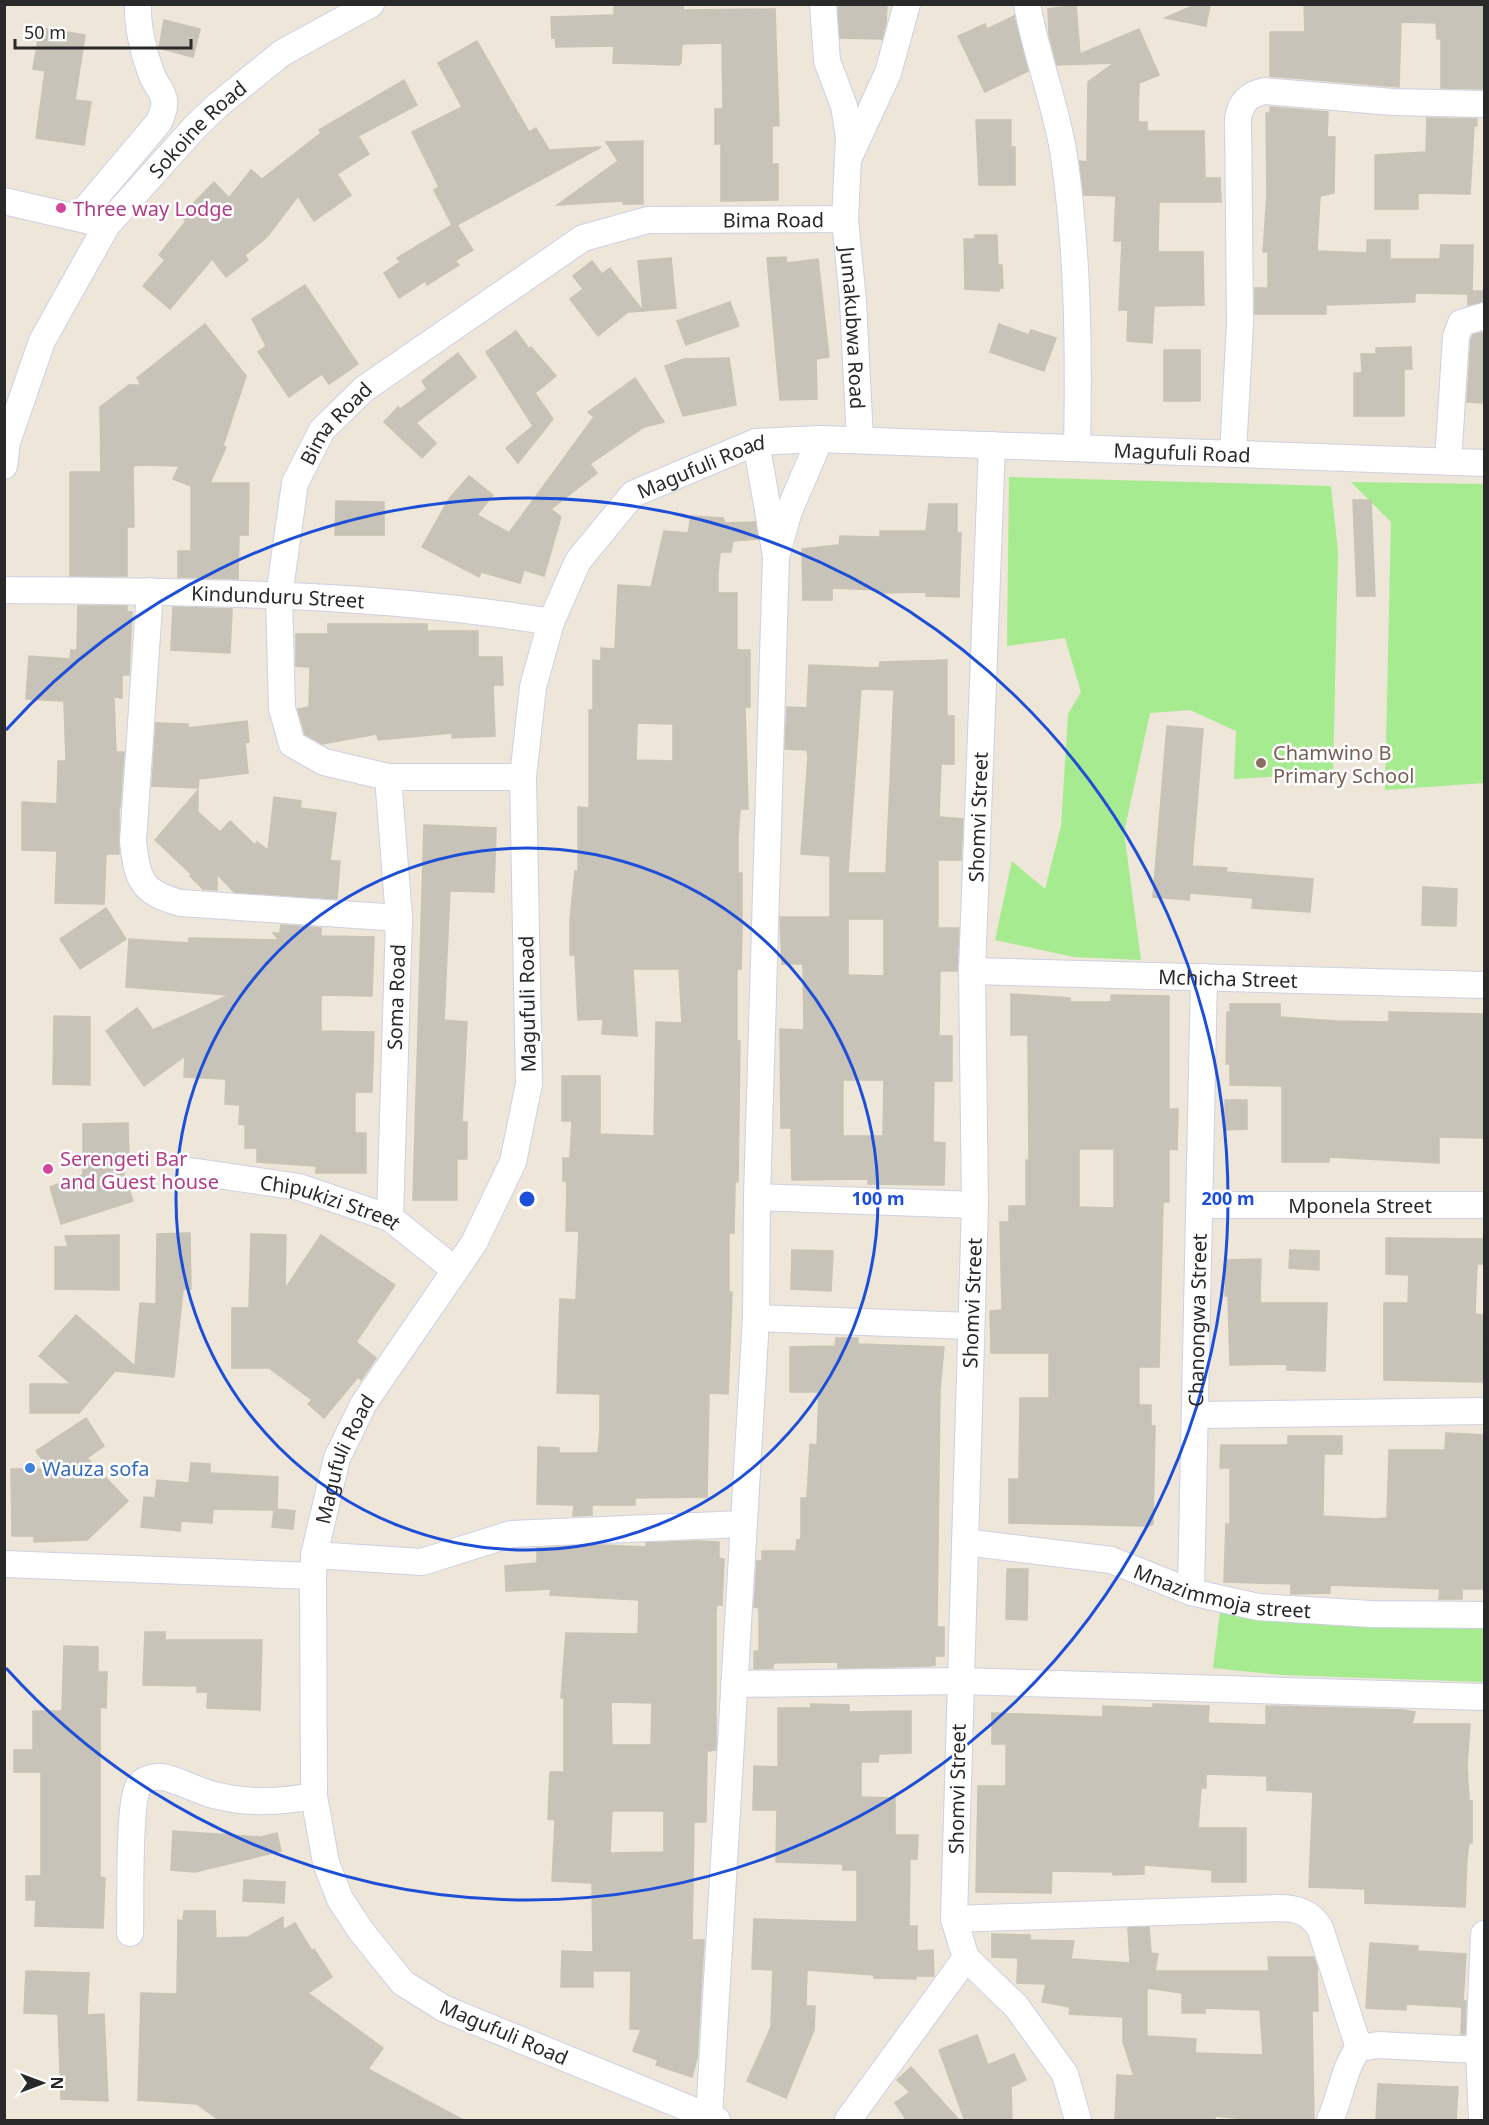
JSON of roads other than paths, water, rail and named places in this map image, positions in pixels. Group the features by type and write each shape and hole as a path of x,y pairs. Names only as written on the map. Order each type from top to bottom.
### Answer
{"street":[{"path":"78,219 159,122 165,108 165,96 150,71 138,15 138,4"},
{"name":"Sokoine Road","path":"4,466 7,442 42,342 106,225 195,127 218,105 282,53 371,4"},
{"name":"Jumakubwa Road","path":"823,4 827,61 844,106 849,137 845,219 860,440"},
{"path":"849,158 888,73 907,4"},
{"path":"1027,4 1063,154 1075,246 1080,337 1077,448"},
{"path":"1233,453 1240,324 1238,118 1245,100 1264,91 1392,102 1485,104"},
{"path":"4,201 106,225"},
{"name":"Bima Road","path":"523,777 388,777 324,762 292,744 282,708 279,596 295,483 322,430 364,389 583,238 648,220 845,219"},
{"path":"1448,462 1456,337 1461,323 1485,316"},
{"path":"776,556 789,511 820,439"},
{"name":"Magufuli Road","path":"713,2118 445,2009 403,1983 361,1931 340,1899 326,1863 314,1796 314,1565 337,1458 364,1403 474,1243 513,1162 529,1084 523,777 533,687 551,622 578,561 633,494 756,442 860,440 1485,463"},
{"path":"713,2118 742,1524 756,1318 757,1197 776,556 756,442"},
{"name":"Shomvi Street","path":"992,446 972,971 975,1205 954,1919 966,1958 1016,2006 1065,2074 1078,2121"},
{"name":"Kindunduru Street","path":"4,590 150,591 279,596 473,609 551,622"},
{"path":"150,591 133,841 136,867 146,889 160,898 181,903 399,918"},
{"name":"Soma Road","path":"388,777 399,918 390,1218"},
{"name":"Mchicha Street","path":"972,971 1485,985"},
{"name":"Chanongwa Street","path":"1191,1592 1204,977"},
{"name":"Chipukizi Street","path":"189,1171 299,1187 390,1218 455,1270"},
{"path":"757,1197 975,1205"},
{"name":"Mponela Street","path":"1200,1205 1485,1205"},
{"path":"756,1318 971,1326"},
{"path":"1196,1415 1485,1411"},
{"path":"4,1564 314,1565 422,1562 511,1534 742,1524"},
{"name":"Mnazimmoja street","path":"965,1542 1111,1560 1191,1592 1258,1607 1371,1614 1485,1616"},
{"path":"734,1684 960,1681 1485,1697"},
{"path":"130,1933 134,1809 138,1786 148,1778 161,1777 213,1795 252,1802 280,1802 314,1796"},
{"path":"954,1919 1278,1908 1303,1911 1313,1918 1320,1928 1359,2048 1348,2066 1341,2097 1330,2121"},
{"path":"1482,2121 1479,2050 1485,1934"},
{"path":"848,2121 966,1958"},
{"path":"1359,2048 1378,2045 1479,2050"}],"place":[{"name":"Three way Lodge","path":"61,208"},
{"name":"Chamwino B Primary School","path":"1261,763"},
{"name":"Serengeti Bar and Guest house","path":"48,1169"},
{"name":"Wauza sofa","path":"30,1468"}]}
